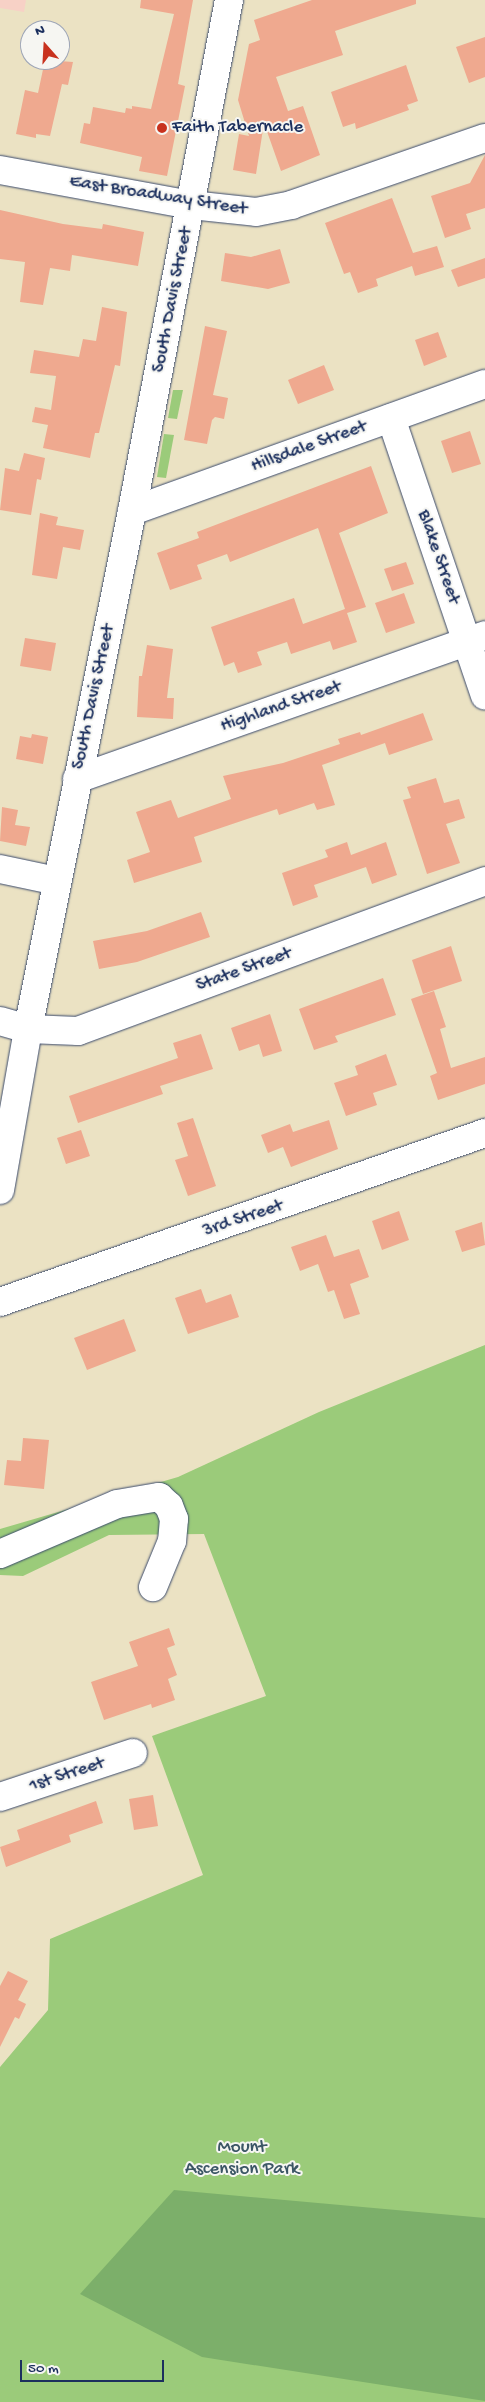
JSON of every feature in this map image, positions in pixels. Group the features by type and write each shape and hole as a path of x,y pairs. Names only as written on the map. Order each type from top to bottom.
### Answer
{"street":[{"name":"South Davis Street","path":"0,1190 28,1029 76,779 132,511 229,0"},
{"name":"East Broadway Street","path":"0,170 191,206 256,212 291,205 485,138"},
{"name":"Hillsdale Street","path":"132,511 485,384"},
{"name":"Blake Street","path":"391,418 476,638 485,696"},
{"name":"Highland Street","path":"76,779 476,638"},
{"path":"0,869 57,881"},
{"name":"State Street","path":"0,1022 28,1029 78,1031 485,881"},
{"name":"3rd Street","path":"0,1302 485,1134"},
{"path":"0,1554 117,1504 159,1497 169,1506 174,1519 172,1541 153,1587"},
{"name":"1st Street","path":"0,1797 133,1753"}],"shaded area":[{"path":"0,0 26,0 24,12 0,8"}],"green space":[{"path":"173,390 183,390 177,419 168,418"},
{"path":"164,434 174,435 166,478 157,477"},
{"name":"Mount Ascension Park","path":"485,1345 485,2402 0,2402 0,2067 48,2010 50,1939 203,1875 152,1736 266,1696 204,1534 109,1535 23,1576 0,1575 0,1529 178,1477 319,1412"},
{"path":"174,2190 485,2218 485,2401 202,2357 80,2294"}],"building":[{"path":"141,0 193,0 178,84 185,86 167,176 139,171 142,157 80,143 84,123 90,124 93,107 125,113 126,108 132,109 132,106 151,109 174,14 140,8"},
{"path":"312,0 416,0 416,4 335,31 343,55 276,77 288,111 303,106 320,155 281,171 264,123 256,174 233,170 239,134 249,136 238,100 249,44 260,40 254,20"},
{"path":"485,37 485,77 469,83 456,47"},
{"path":"70,62 73,62 68,85 62,84 50,136 36,134 36,138 16,134 25,90 38,93 43,70 70,70"},
{"path":"406,65 418,101 407,105 409,110 356,129 355,123 343,127 331,92"},
{"path":"485,155 485,208 466,214 471,229 445,238 431,196 470,183"},
{"path":"392,198 413,253 437,246 444,267 415,276 412,266 376,279 378,286 358,293 350,272 344,274 325,223"},
{"path":"0,210 63,224 102,229 103,224 144,232 138,266 72,255 70,271 50,268 43,305 20,302 25,262 0,259"},
{"path":"280,249 290,283 268,289 221,281 225,253 251,257"},
{"path":"485,258 485,278 458,287 451,270"},
{"path":"102,307 127,312 120,366 115,365 99,433 95,433 90,458 43,448 48,425 32,422 35,407 51,410 56,376 30,373 34,350 79,357 83,339 96,341"},
{"path":"205,326 227,331 213,395 228,398 224,419 215,417 212,420 207,444 184,440"},
{"path":"438,332 447,357 424,366 415,340"},
{"path":"324,365 334,390 298,404 288,380"},
{"path":"470,431 481,464 452,473 441,441"},
{"path":"24,453 45,458 41,480 37,479 31,515 0,510 5,468 19,471"},
{"path":"371,466 388,513 339,533 366,607 347,613 357,642 333,650 330,641 291,654 287,642 257,652 262,665 238,673 234,662 224,666 211,627 294,598 303,624 345,609 318,528 230,562 227,554 197,565 202,579 170,590 157,553 199,538 197,532"},
{"path":"40,513 58,517 56,525 84,530 80,550 63,547 57,579 32,575"},
{"path":"406,562 414,584 392,591 384,569"},
{"path":"404,593 415,623 386,633 375,603"},
{"path":"25,638 56,643 51,671 20,666"},
{"path":"147,645 173,649 167,698 174,698 173,719 137,717 139,676 142,676"},
{"path":"423,713 433,740 389,755 385,743 322,765 335,805 317,810 314,803 279,815 277,809 194,837 202,862 134,883 127,860 150,852 136,812 171,800 178,818 231,799 223,776 283,763 340,744 338,739 360,732 361,735"},
{"path":"32,734 48,737 43,764 16,759 20,736 31,738"},
{"path":"436,778 444,803 459,799 465,818 446,824 460,863 427,874 403,800 411,798 407,787"},
{"path":"2,807 18,810 15,825 30,827 26,846 0,841"},
{"path":"347,842 351,855 386,842 397,875 372,884 366,867 314,885 318,897 293,906 282,873 328,857 325,850"},
{"path":"201,912 210,937 137,962 99,969 93,941 147,931"},
{"path":"451,946 462,981 423,994 412,960"},
{"path":"383,978 396,1015 335,1036 338,1042 314,1050 299,1009"},
{"path":"434,991 446,1027 440,1029 451,1068 485,1057 485,1084 438,1100 430,1076 437,1073 411,999"},
{"path":"270,1014 282,1051 263,1057 259,1044 239,1051 231,1028"},
{"path":"201,1034 213,1069 160,1086 163,1094 78,1123 69,1096 178,1058 173,1043"},
{"path":"386,1054 397,1085 373,1093 377,1105 346,1116 334,1083 358,1075 355,1066"},
{"path":"193,1118 216,1186 188,1196 175,1160 188,1156 177,1123"},
{"path":"329,1120 338,1149 291,1167 283,1147 268,1153 261,1135 290,1124 293,1132"},
{"path":"81,1130 90,1156 66,1164 57,1138"},
{"path":"399,1211 409,1240 382,1250 372,1221"},
{"path":"482,1222 485,1245 462,1252 455,1231"},
{"path":"326,1235 334,1257 359,1249 369,1277 350,1284 360,1314 344,1319 334,1290 328,1292 318,1264 300,1271 291,1247"},
{"path":"201,1289 206,1303 231,1294 239,1317 188,1334 175,1298"},
{"path":"124,1319 136,1351 87,1370 74,1338"},
{"path":"23,1438 49,1440 44,1489 4,1485 7,1460 21,1461"},
{"path":"169,1628 175,1645 167,1648 177,1675 168,1679 175,1700 152,1708 151,1704 104,1720 91,1682 138,1666 129,1642"},
{"path":"153,1795 158,1826 134,1830 129,1799"},
{"path":"96,1801 103,1823 69,1835 71,1842 6,1867 0,1847 20,1840 17,1830"},
{"path":"8,1971 28,1981 18,2000 26,2004 19,2019 15,2017 0,2047 0,1986"}],"place":[{"name":"Faith Tabernacle","path":"162,128"}]}
